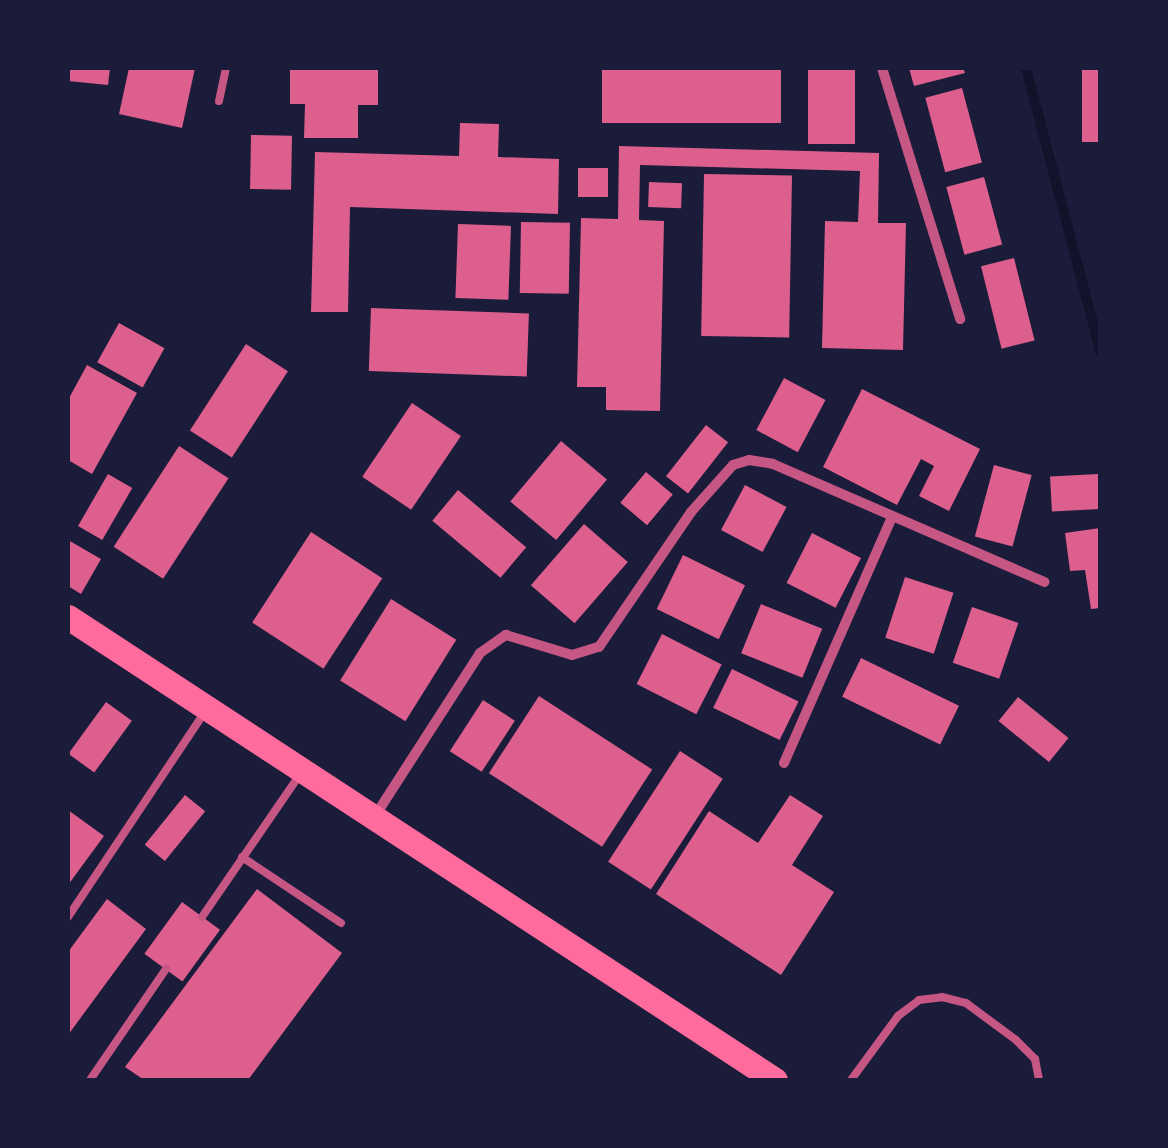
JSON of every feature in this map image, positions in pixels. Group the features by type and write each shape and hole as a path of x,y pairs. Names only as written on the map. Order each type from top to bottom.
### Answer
{"main road":[{"path":"68,617 775,1080"}],"street":[{"path":"882,68 960,319"},
{"path":"374,816 480,654 506,636 572,655 599,647 692,512 732,465 774,464 1044,582"},
{"path":"784,763 892,517"}],"lane":[{"path":"220,101 226,68"},
{"path":"68,917 208,708"},
{"path":"202,917 303,770"},
{"path":"242,858 341,923"},
{"path":"90,1080 166,969"},
{"path":"852,1080 898,1016 920,1000 942,998 966,1003 1016,1040 1035,1059 1038,1080"}],"building":[{"path":"68,68 110,68 108,85 68,81"},
{"path":"129,68 195,68 182,128 119,114"},
{"path":"290,68 378,68 378,105 358,105 358,138 304,138 305,104 290,104"},
{"path":"602,68 781,68 781,123 602,123"},
{"path":"808,68 855,68 855,144 808,144"},
{"path":"909,68 963,68 965,73 914,86"},
{"path":"1082,68 1100,68 1100,142 1082,142"},
{"path":"962,88 982,162 945,172 925,98"},
{"path":"460,123 499,124 498,157 559,159 558,214 350,207 348,312 311,312 315,152 459,156"},
{"path":"251,135 292,136 291,190 250,189"},
{"path":"619,146 879,153 878,223 906,223 903,350 822,348 825,221 858,222 860,171 640,165 639,220 664,221 660,411 606,410 606,387 577,387 581,218 618,219"},
{"path":"578,168 608,168 608,197 578,197"},
{"path":"704,174 792,176 789,338 701,336"},
{"path":"984,177 1002,245 964,255 946,187"},
{"path":"649,182 682,183 681,208 648,207"},
{"path":"521,222 570,223 569,294 520,293"},
{"path":"458,224 511,226 508,300 455,298"},
{"path":"1014,258 1035,340 1002,349 981,266"},
{"path":"371,308 529,314 527,376 369,371"},
{"path":"119,323 164,348 143,388 97,362"},
{"path":"246,344 288,371 232,458 190,430"},
{"path":"87,365 137,393 92,474 68,460 68,400"},
{"path":"784,378 825,400 798,452 756,430"},
{"path":"862,389 980,449 949,511 919,496 934,466 921,459 897,505 823,467"},
{"path":"412,403 461,436 411,510 362,477"},
{"path":"706,425 728,442 688,493 666,476"},
{"path":"561,441 607,480 556,540 510,502"},
{"path":"179,446 228,478 163,579 114,547"},
{"path":"994,465 1032,475 1013,547 975,536"},
{"path":"646,472 673,494 647,525 620,503"},
{"path":"108,474 132,488 102,540 78,526"},
{"path":"1098,474 1100,509 1052,511 1050,477"},
{"path":"745,485 786,507 763,552 721,530"},
{"path":"458,490 526,547 500,578 432,521"},
{"path":"584,524 628,562 575,623 531,585"},
{"path":"1100,528 1100,608 1091,609 1085,570 1070,571 1065,533"},
{"path":"311,532 382,578 323,669 252,623"},
{"path":"812,533 861,558 836,608 787,583"},
{"path":"68,540 101,559 81,594 68,586"},
{"path":"683,555 745,585 719,639 657,609"},
{"path":"905,577 954,593 934,654 885,638"},
{"path":"391,599 456,640 405,721 340,680"},
{"path":"761,604 822,629 802,678 741,653"},
{"path":"972,607 1018,623 999,679 953,663"},
{"path":"662,634 722,664 696,714 637,684"},
{"path":"861,658 959,706 940,744 842,697"},
{"path":"732,669 799,701 780,740 713,708"},
{"path":"539,696 652,770 602,847 489,773"},
{"path":"1018,697 1069,738 1049,762 998,721"},
{"path":"483,700 515,721 482,772 450,751"},
{"path":"106,702 132,721 94,773 68,754"},
{"path":"680,751 723,779 651,889 608,862"},
{"path":"185,795 205,811 165,861 145,845"},
{"path":"790,795 823,816 792,865 834,892 781,975 656,894 709,811 758,843"},
{"path":"68,810 104,836 68,885"},
{"path":"257,889 342,953 248,1080 144,1080 125,1067"},
{"path":"107,899 146,929 68,1035 68,952"},
{"path":"182,902 220,930 182,981 144,954"}],"waterway":[{"path":"1026,68 1100,351"}]}
